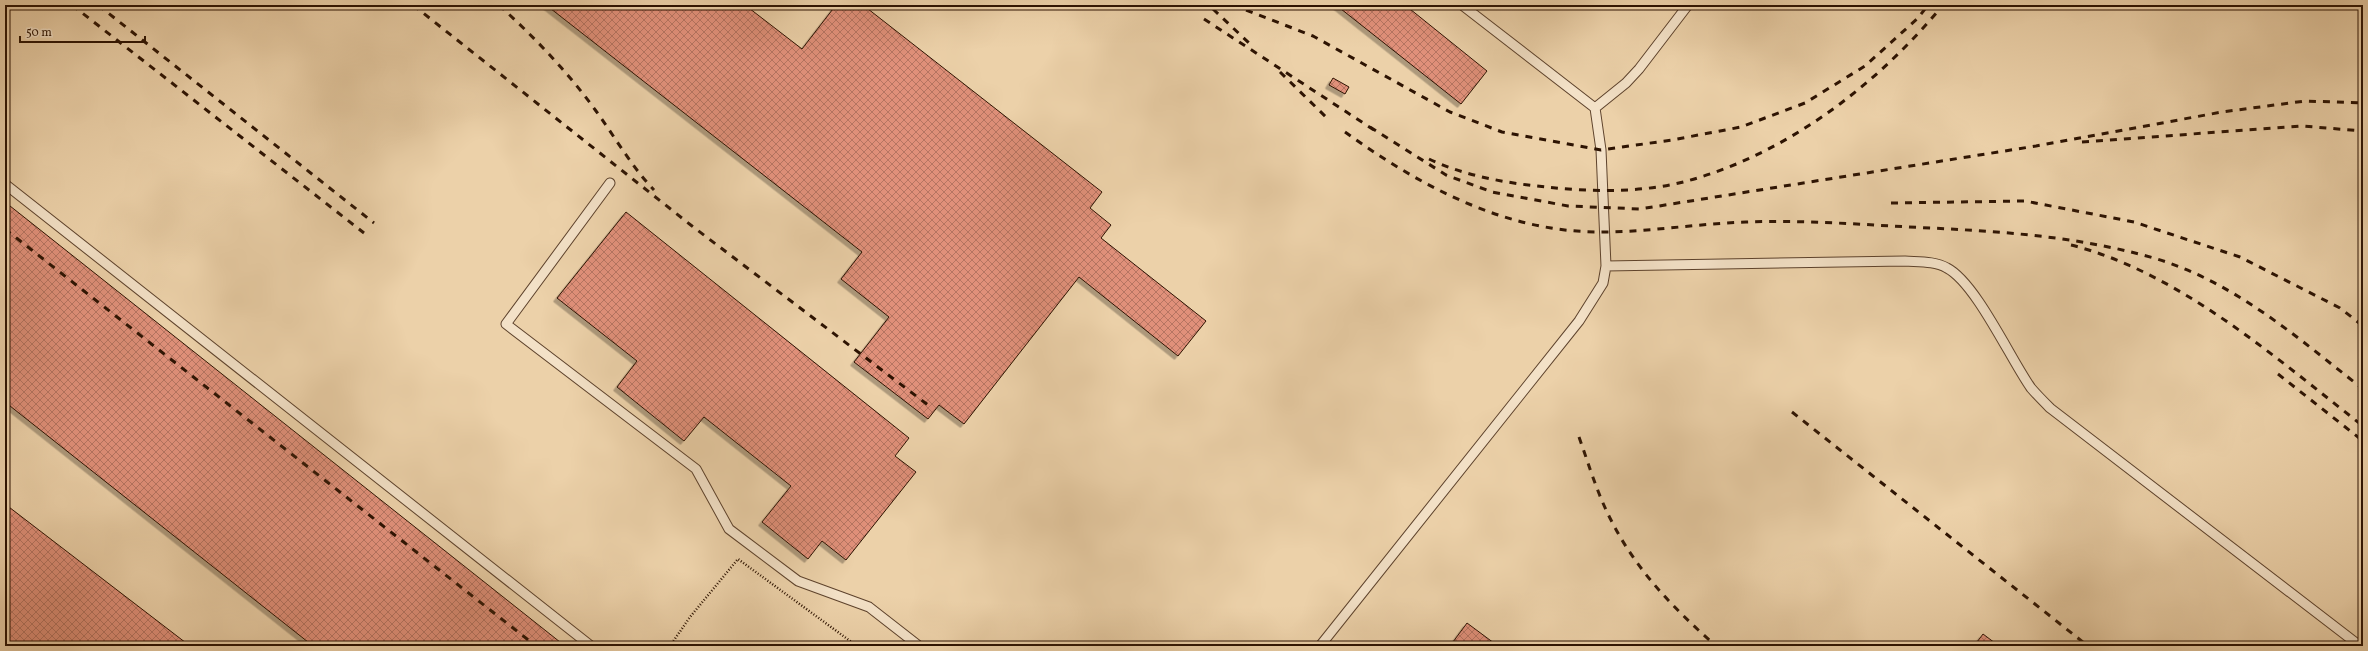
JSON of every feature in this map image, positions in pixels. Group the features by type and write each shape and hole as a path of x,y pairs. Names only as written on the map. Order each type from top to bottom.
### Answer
{"lane":[{"path":"1320,646 1579,321 1603,284 1606,266 1601,150 1595,108 1462,5"},
{"path":"1595,108 1626,83 1639,69 1688,5"},
{"path":"610,183 506,324 696,469 729,529 798,581 869,607 919,646"},
{"path":"5,184 591,646"},
{"path":"1606,266 1905,261 1931,263 1948,268 1963,282 1975,297 2032,389 2050,408 2360,646"}],"path":[{"path":"670,646 690,617 738,559 857,646"}],"building":[{"path":"546,5 745,5 802,49 836,5 863,5 1102,192 1090,208 1111,225 1101,238 1206,321 1178,356 1079,277 964,424 939,405 928,419 854,362 889,317 841,279 862,252"},
{"path":"1336,5 1405,5 1487,71 1461,104"},
{"path":"1333,78 1349,87 1345,94 1329,85"},
{"path":"5,202 565,646 313,646 5,402"},
{"path":"626,212 909,438 895,456 916,472 846,560 822,541 808,559 762,522 791,486 704,417 684,441 617,387 637,361 557,298"},
{"path":"5,504 190,646 5,646"},
{"path":"1467,623 1498,646 1450,646"},
{"path":"1983,634 1999,646 1974,646"}],"railway":[{"path":"72,5 364,233"},
{"path":"98,5 374,223"},
{"path":"413,5 692,226 928,405"},
{"path":"499,5 538,42 574,82 631,161 654,190"},
{"path":"1233,5 1313,36 1450,112 1502,132 1601,150 1672,140 1741,127 1805,103 1865,66 1918,18 1928,5"},
{"path":"1429,159 1457,170 1486,178 1563,189 1616,190 1652,188 1687,181 1724,169 1760,153 1795,134 1828,112 1860,88 1890,62 1943,5"},
{"path":"1213,9 1249,43"},
{"path":"1204,19 1374,130"},
{"path":"1280,72 1327,118"},
{"path":"1370,127 1446,175 1492,192 1568,206 1640,209 2036,146 2222,112 2305,101 2363,103"},
{"path":"2082,142 2302,126 2363,131"},
{"path":"1345,132 1392,164 1443,192 1496,214 1551,228 1599,232 1648,230 1746,222 1828,223 1972,230 2065,239 2126,251 2157,259 2186,269 2214,282 2240,297 2291,332 2363,389"},
{"path":"1891,203 2025,201 2134,222 2240,257 2340,308 2363,326"},
{"path":"5,229 536,646"},
{"path":"2071,245 2111,258 2150,275 2188,296 2261,346 2363,426"},
{"path":"2278,374 2363,441"},
{"path":"1792,412 2088,646"},
{"path":"1579,437 1606,510 1632,556 1657,588 1685,618 1716,646"}]}
